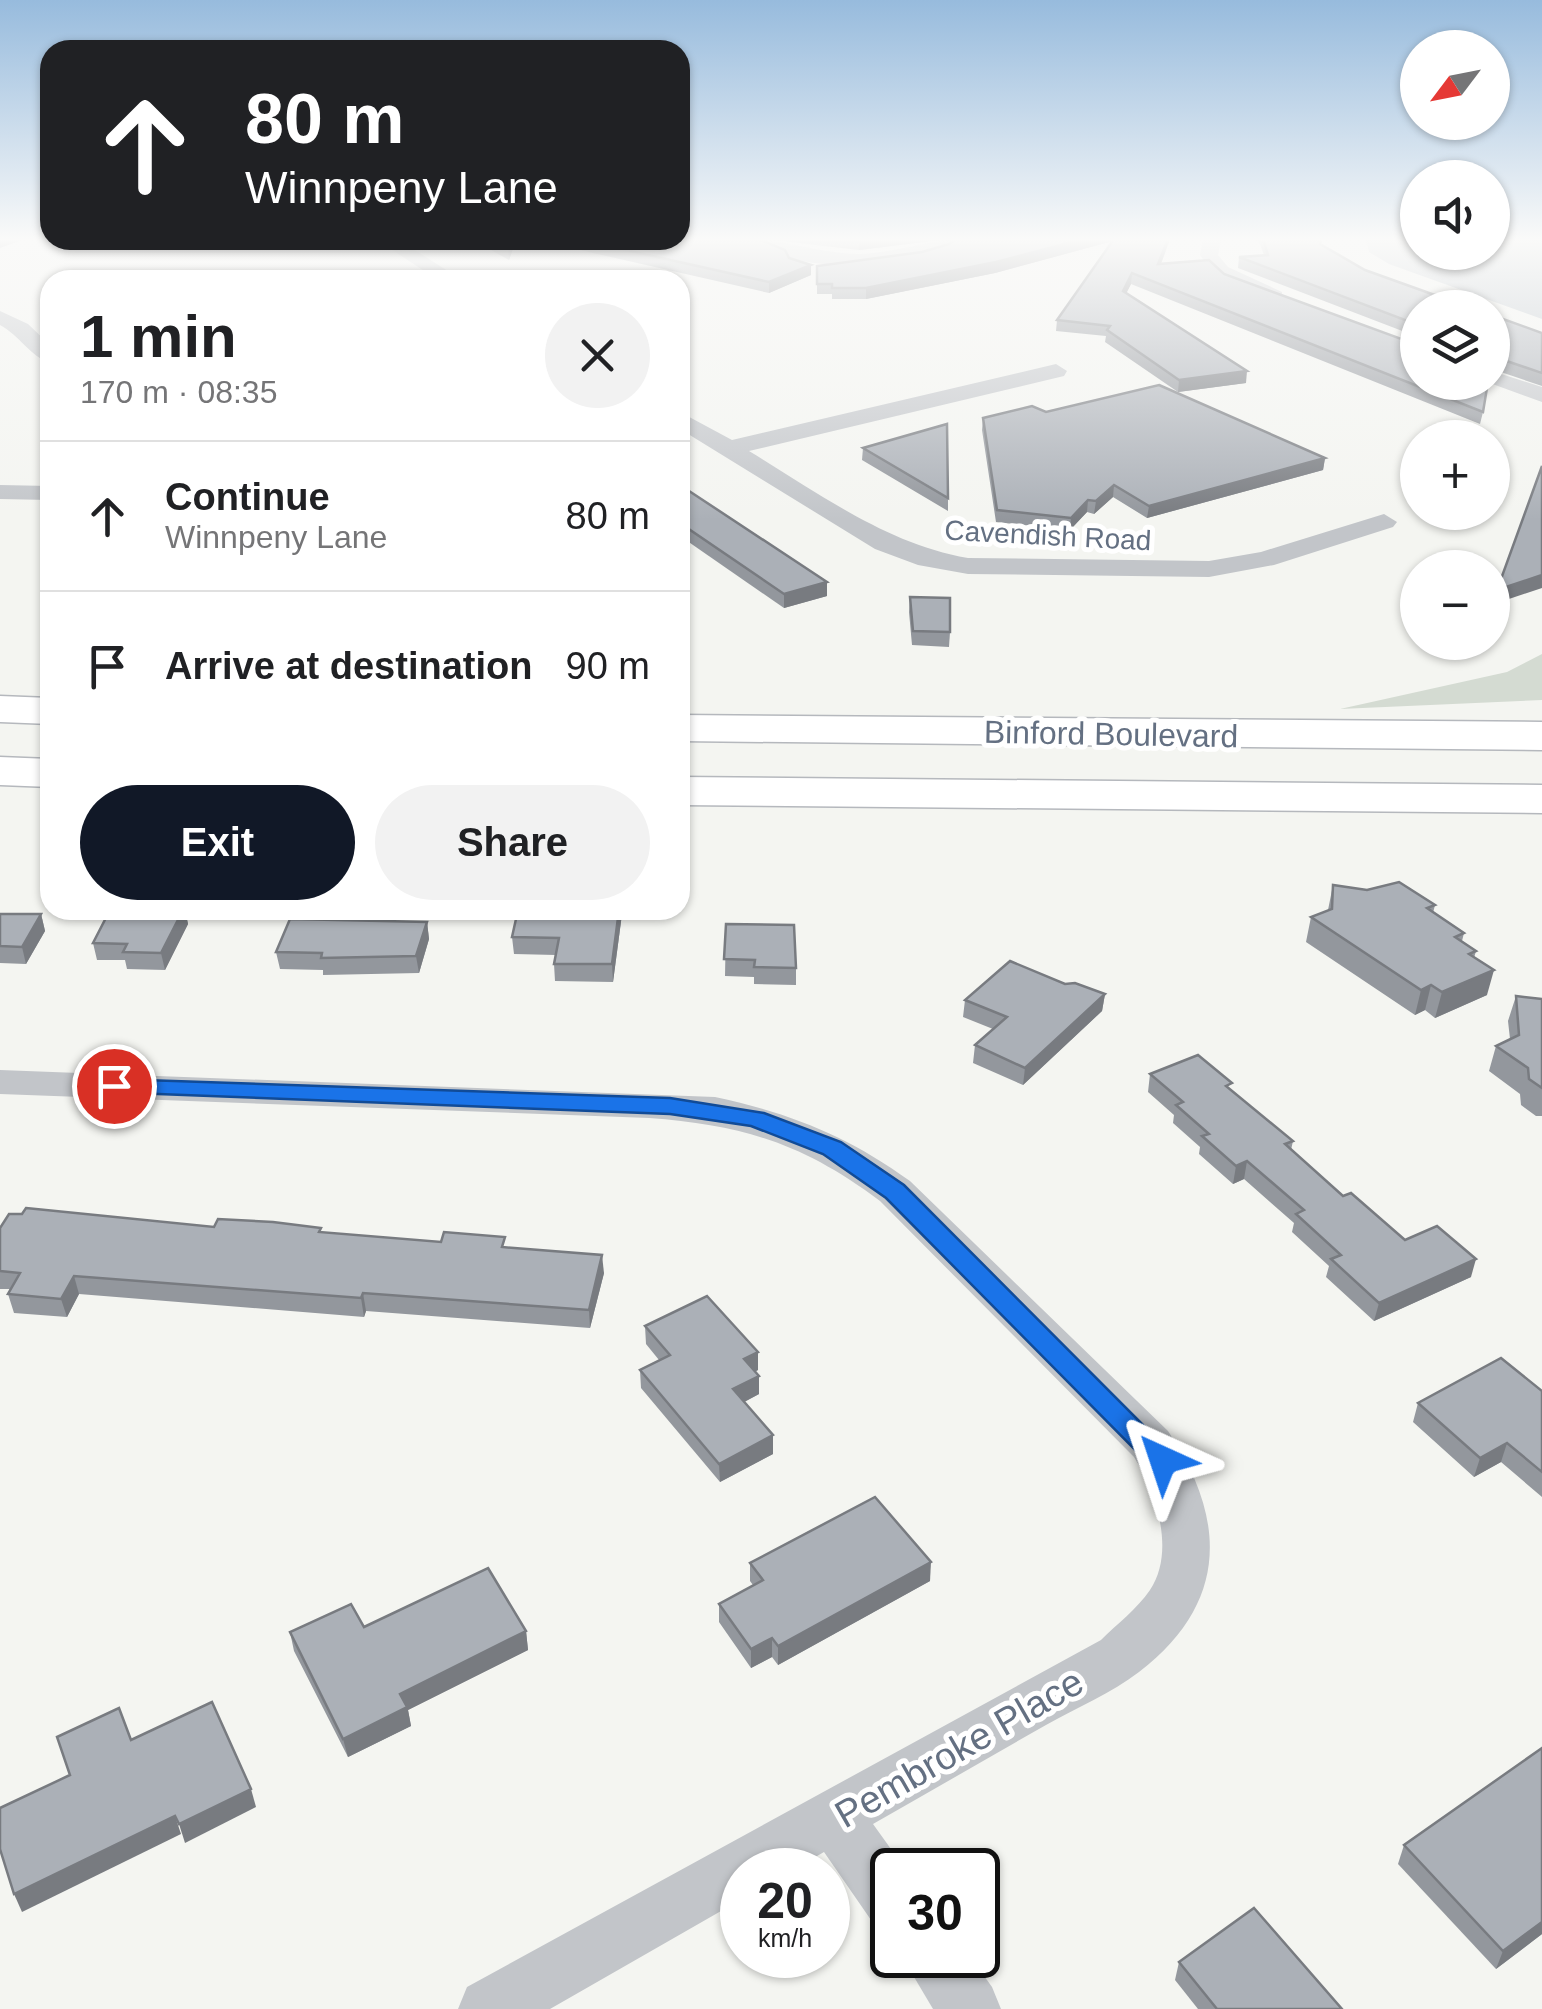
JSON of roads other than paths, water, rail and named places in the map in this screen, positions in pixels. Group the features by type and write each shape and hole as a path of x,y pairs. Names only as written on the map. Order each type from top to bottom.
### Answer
{"main road":[{"path":"0,709 40,711"},
{"name":"Binford Boulevard","path":"690,728 1542,736"},
{"path":"0,771 40,773"},
{"name":"Binford Boulevard","path":"690,791 1542,798"}],"street":[{"path":"730,448 1056,371"},
{"path":"1510,383 1542,395"},
{"name":"Cavendish Road","path":"690,424 884,543 927,559 981,568 1209,569 1266,559 1384,522"},
{"path":"0,492 40,493"},
{"name":"Pembroke Place","path":"0,1082 670,1106 756,1119 832,1148 895,1192 1151,1444 1176,1484 1187,1522 1184,1567 1170,1604 1120,1656 836,1819 490,2009"},
{"path":"836,1819 870,1868"},
{"path":"948,1978 970,2009"}]}
